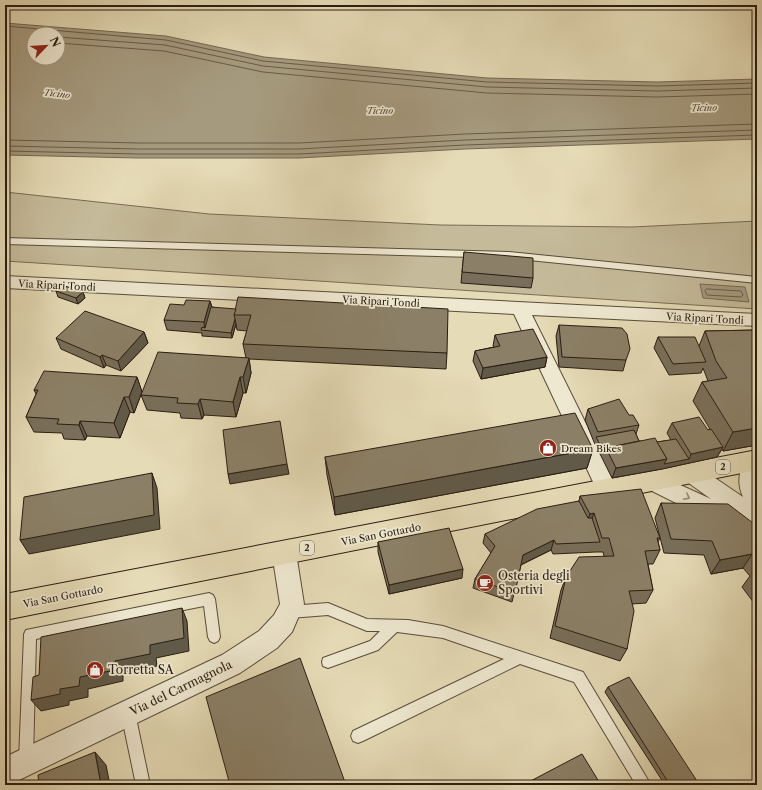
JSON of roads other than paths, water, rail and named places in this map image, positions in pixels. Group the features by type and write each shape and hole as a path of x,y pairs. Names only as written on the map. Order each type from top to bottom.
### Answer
{"main road":[{"name":"Via San Gottardo","path":"5,607 756,460"}],"street":[{"name":"Via Ripari Tondi","path":"5,282 757,320"},
{"path":"520,308 602,478"},
{"path":"756,460 751,466 749,482 750,491 757,503"},
{"path":"691,473 757,519"},
{"path":"652,481 708,508 757,541"},
{"path":"284,553 292,604 290,612"},
{"name":"Via del Carmagnola","path":"16,767 231,664 248,654 271,635 284,622 290,612"}],"lane":[{"path":"6,240 509,256 757,280"},
{"path":"16,767 30,634 209,599 214,637"},
{"path":"290,612 328,609 367,625 394,626 443,632 578,677 644,785"},
{"path":"328,662 374,646 394,626"},
{"path":"358,736 519,658"},
{"path":"128,713 143,785"}],"water":[{"name":"Ticino","path":"5,23 42,26 26,26 26,66 66,66 66,28 166,36 264,57 487,78 657,82 757,79 757,139 465,149 299,158 138,158 5,155"},
{"path":"700,284 745,287 749,302 703,298"}],"place":[{"name":"Dream Bikes","path":"548,448"},
{"name":"Osteria degli Sportivi","path":"485,583"},
{"name":"Torretta SA","path":"95,670"}]}
